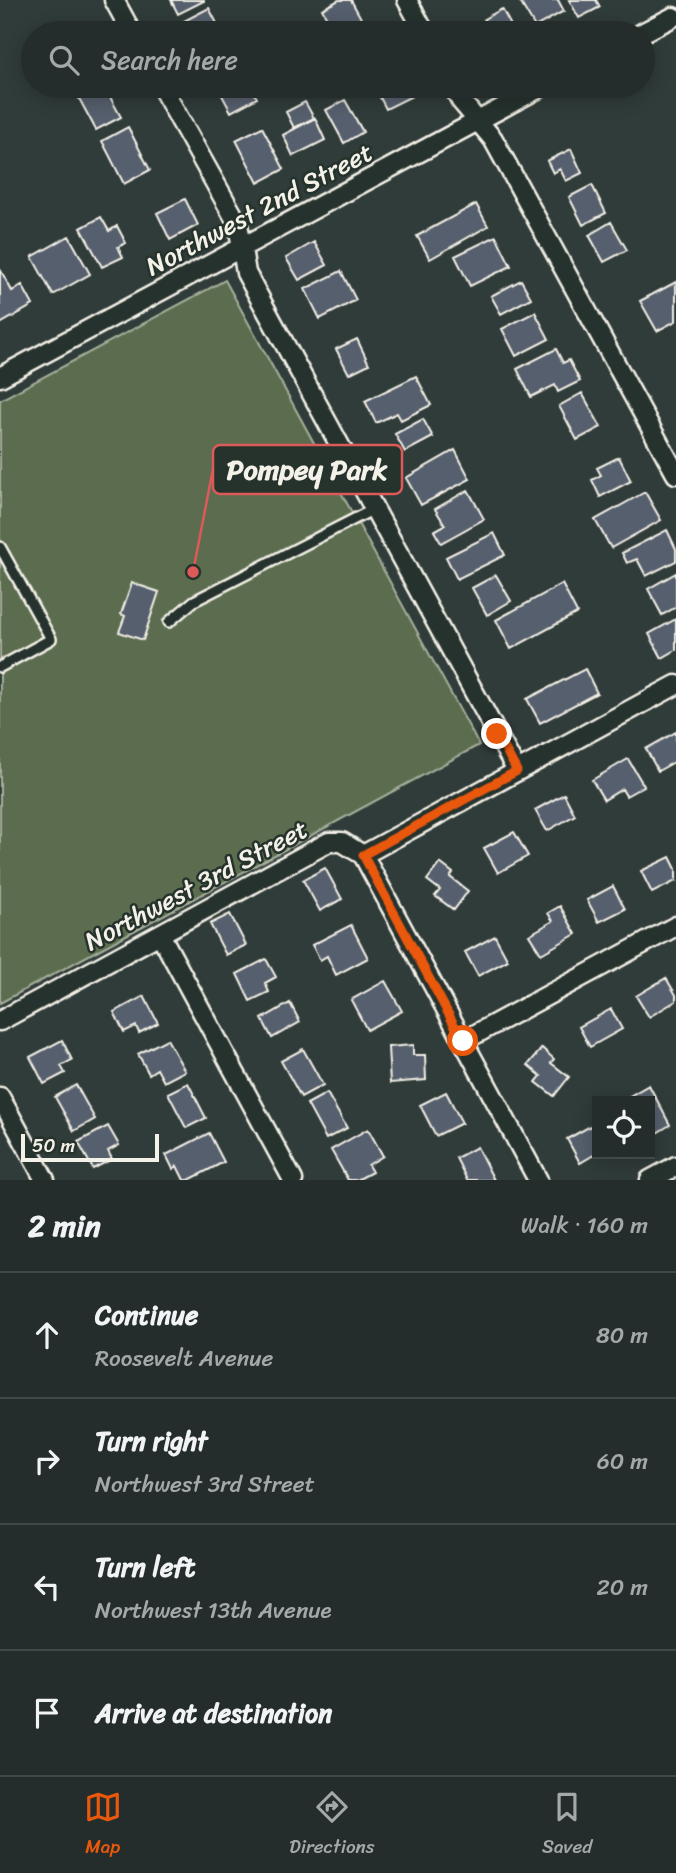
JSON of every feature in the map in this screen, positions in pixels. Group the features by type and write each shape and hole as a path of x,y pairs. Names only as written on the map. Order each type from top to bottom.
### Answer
{"street":[{"path":"114,0 125,21"},
{"path":"407,0 418,21"},
{"path":"655,26 673,17"},
{"path":"168,98 238,224 246,273 517,771"},
{"path":"459,98 493,139 676,474"},
{"name":"Northwest 2nd Street","path":"0,377 520,98"},
{"path":"538,1180 363,855 676,685"},
{"name":"Northwest 3rd Street","path":"0,1021 329,842 342,842 363,855"},
{"path":"463,1041 676,926"},
{"path":"160,934 293,1180"},
{"path":"0,1097 45,1180"},
{"path":"650,1180 676,1166"}],"lane":[{"path":"169,622 194,601 374,509"},
{"path":"0,547 51,639 0,667"}],"green space":[{"path":"225,280 479,745 0,1003 0,400"}],"building":[{"path":"171,0 204,0 204,1 178,14"},
{"path":"339,0 351,0 362,21 328,21 322,9"},
{"path":"519,0 558,0 564,11 546,21 531,21"},
{"path":"569,0 596,0 600,7 579,18"},
{"path":"209,8 216,21 184,21"},
{"path":"502,9 508,21 485,21 484,19"},
{"path":"79,98 111,98 121,117 96,130"},
{"path":"223,98 257,98 231,112"},
{"path":"380,98 408,98 386,109"},
{"path":"345,100 363,132 344,143 326,110"},
{"path":"305,102 314,118 294,128 286,112"},
{"path":"315,118 325,140 293,156 283,135"},
{"path":"128,127 150,170 124,184 102,141"},
{"path":"262,127 284,169 258,183 236,140"},
{"path":"571,149 582,173 566,181 560,169 553,173 547,161"},
{"path":"592,185 606,213 583,225 569,197"},
{"path":"185,199 198,225 170,240 157,213"},
{"path":"476,204 488,226 430,259 417,236"},
{"path":"101,217 109,231 117,226 126,243 118,247 123,257 102,267 81,228"},
{"path":"611,222 627,250 604,262 589,235"},
{"path":"69,236 90,274 53,295 32,257"},
{"path":"496,236 511,266 470,286 455,256"},
{"path":"314,242 327,265 299,280 286,258"},
{"path":"0,269 12,291 22,285 33,305 0,324"},
{"path":"341,271 356,300 320,319 305,289"},
{"path":"521,280 531,298 501,314 491,296"},
{"path":"676,282 676,321 657,331 640,301"},
{"path":"535,312 549,339 516,356 502,329"},
{"path":"357,339 369,364 349,374 336,349"},
{"path":"556,349 563,363 569,360 580,381 558,392 555,385 531,397 517,369"},
{"path":"416,376 431,405 401,420 397,413 376,423 365,401"},
{"path":"582,393 601,427 577,440 559,406"},
{"path":"423,419 433,437 405,452 395,434"},
{"path":"455,450 470,479 421,505 406,478"},
{"path":"619,457 631,481 600,497 592,480 601,475 597,468"},
{"path":"468,490 484,519 441,543 434,531 445,525 435,509"},
{"path":"645,492 661,520 611,548 595,520"},
{"path":"667,530 676,549 676,561 646,576 637,559 627,563 622,553"},
{"path":"494,533 505,555 457,579 446,557"},
{"path":"676,573 676,607 662,615 648,589"},
{"path":"496,575 511,601 487,615 472,588"},
{"path":"132,583 159,592 143,640 119,632 125,616 121,614"},
{"path":"562,584 577,613 511,649 496,620"},
{"path":"676,619 676,650 662,658 649,634"},
{"path":"585,669 597,693 540,723 527,699"},
{"path":"676,732 676,761 658,771 646,749"},
{"path":"628,759 644,786 626,796 622,789 604,800 592,780"},
{"path":"564,794 575,815 547,831 535,810"},
{"path":"514,832 528,856 498,873 484,848"},
{"path":"670,857 676,869 676,881 652,893 641,871"},
{"path":"440,863 453,873 450,877 468,891 454,910 435,896 440,890 427,880"},
{"path":"325,868 342,899 320,911 303,880"},
{"path":"613,886 625,909 599,922 587,900"},
{"path":"560,906 576,934 541,954 529,935 553,921 548,913"},
{"path":"230,914 246,945 226,955 210,924"},
{"path":"351,925 368,958 336,975 327,956 320,960 312,945"},
{"path":"495,936 508,960 478,976 465,952"},
{"path":"266,959 276,977 265,983 269,992 250,1001 237,974"},
{"path":"666,978 676,995 676,1001 649,1017 636,996"},
{"path":"385,981 402,1011 367,1030 351,1000"},
{"path":"144,996 158,1023 139,1033 136,1026 124,1032 114,1012"},
{"path":"290,1003 300,1022 272,1038 262,1019"},
{"path":"611,1009 622,1029 590,1047 579,1027"},
{"path":"167,1039 185,1071 164,1082 157,1069 149,1074 138,1054"},
{"path":"62,1040 72,1060 61,1066 65,1073 44,1084 30,1057"},
{"path":"413,1045 413,1055 425,1055 426,1080 390,1083 388,1047"},
{"path":"542,1048 554,1059 551,1063 569,1077 554,1096 536,1082 541,1076 528,1065"},
{"path":"303,1049 323,1085 301,1097 281,1061"},
{"path":"188,1083 206,1118 186,1128 168,1093"},
{"path":"76,1085 95,1119 74,1131 55,1097"},
{"path":"649,1085 655,1096 630,1096"},
{"path":"446,1092 462,1123 436,1136 420,1105"},
{"path":"327,1093 347,1128 326,1139 307,1104"},
{"path":"655,1096 670,1125 655,1134"},
{"path":"592,1125 592,1156 580,1163 567,1139"},
{"path":"108,1126 119,1145 108,1151 112,1159 93,1169 78,1142"},
{"path":"368,1129 383,1156 368,1165 372,1172 357,1180 348,1180 331,1150"},
{"path":"209,1133 224,1162 184,1180 177,1166 173,1169 166,1155"},
{"path":"477,1147 494,1180 467,1180 456,1158"}],"place":[{"name":"Pompey Park","path":"193,572"}],"route":[{"path":"463,1041 363,855 517,771 497,734"}]}
